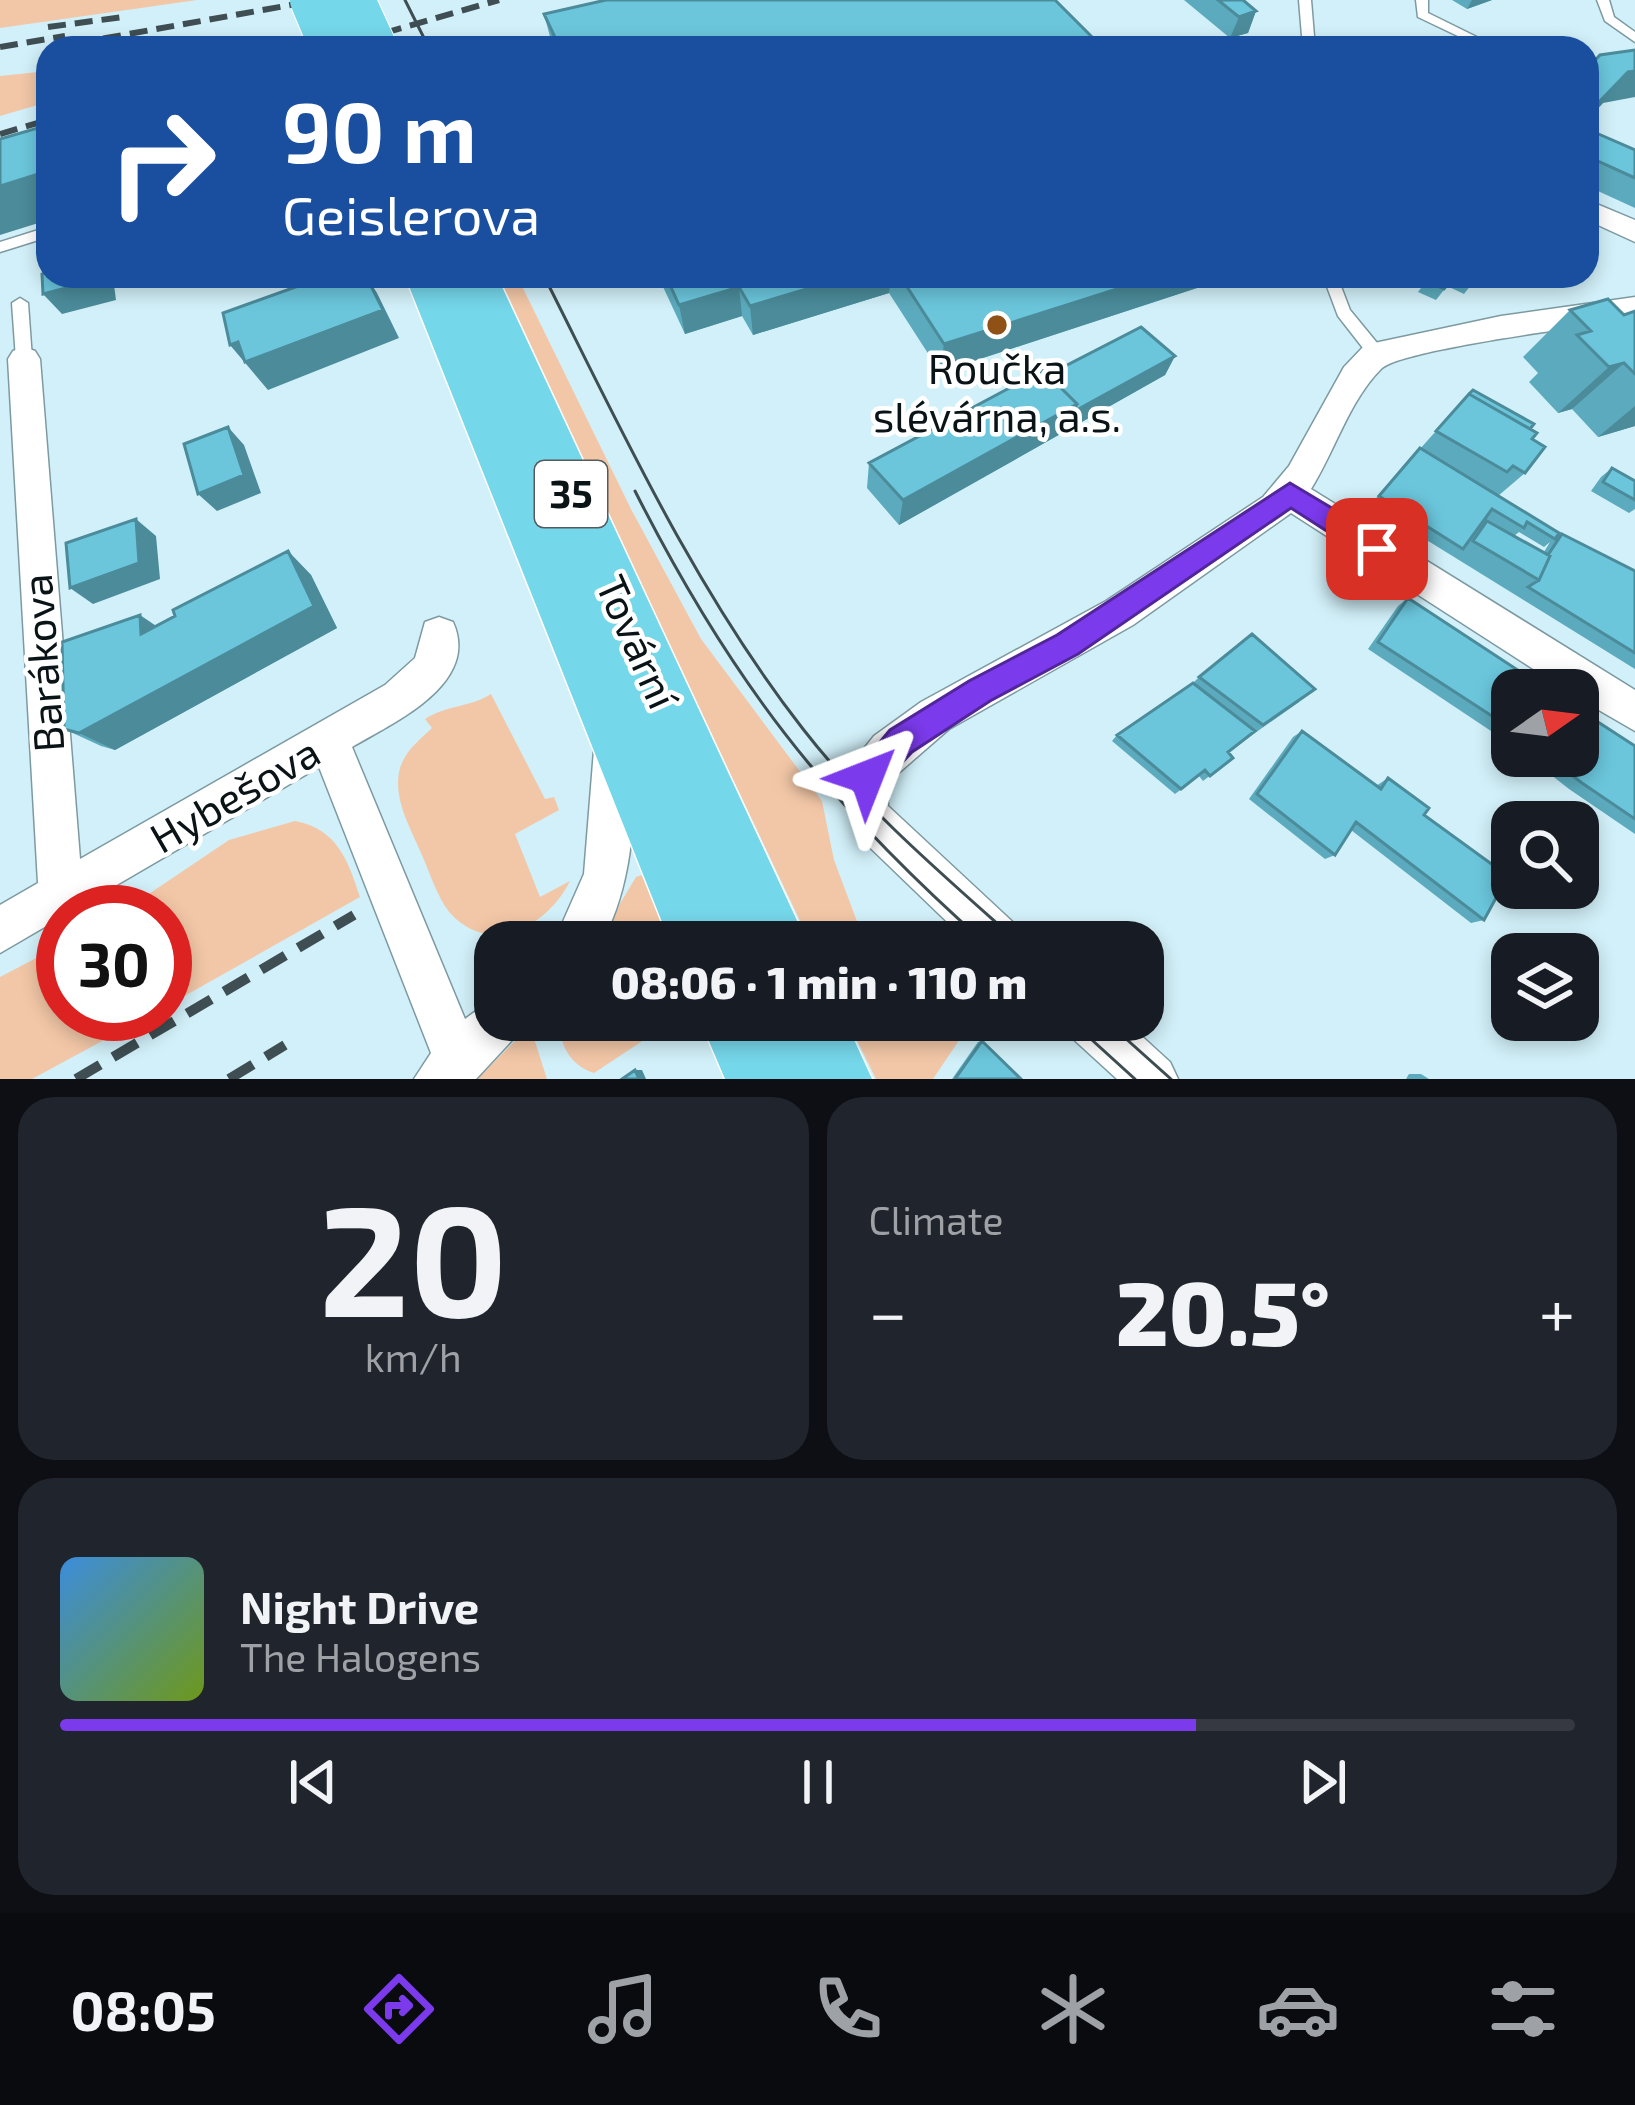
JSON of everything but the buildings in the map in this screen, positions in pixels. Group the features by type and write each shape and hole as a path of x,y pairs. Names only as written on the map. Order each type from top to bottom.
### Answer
{"main road":[{"path":"311,0 326,36"},
{"path":"354,0 370,36"},
{"name":"Tovární","path":"433,288 697,921"},
{"name":"Tovární","path":"479,288 762,921"},
{"path":"747,1041 764,1079"},
{"path":"816,1041 833,1079"}],"street":[{"path":"1599,215 1635,232"},
{"path":"978,921 884,835 864,800 867,777 896,745 980,691 1068,644 1254,523 1290,494 1355,376 1376,353 1501,327 1635,308"},
{"name":"Barákova","path":"24,359 60,885"},
{"path":"1290,494 1635,712"},
{"name":"Hybešova","path":"78,885 419,684 440,651 439,634"},
{"path":"590,921 610,866 616,723"},
{"path":"329,741 449,1071 478,1041"},
{"name":"Hybešova","path":"0,930 36,909"},
{"path":"1111,1041 1154,1079"}],"lane":[{"path":"1305,0 1308,36"},
{"path":"1422,0 1422,15 1467,36"},
{"path":"1604,0 1610,19 1635,38"},
{"path":"1619,54 1635,49"},
{"path":"0,247 36,236"},
{"path":"1334,288 1343,312 1376,353"},
{"path":"20,304 24,359"}],"shaded area":[{"path":"0,0 197,0 0,28"},
{"path":"36,72 36,106 0,116 0,76"},
{"path":"501,288 523,288 701,639 822,801 834,860 857,921 800,921"},
{"path":"491,694 545,799 554,797 559,810 515,834 540,897 570,881 536,921 474,921 474,930 444,905 404,814 398,783 404,759 432,728 425,719"},
{"path":"295,821 309,825 339,848 360,897 192,992 192,885 162,885 229,840"},
{"path":"642,875 662,921 610,921 636,877"},
{"path":"36,958 36,1041 102,1041 32,1079 0,1079 0,977"},
{"path":"515,1041 535,1041 547,1079 477,1079"},
{"path":"562,1041 642,1041 594,1073 567,1052"},
{"path":"857,1041 959,1041 933,1079 876,1079"}],"tram line":[{"path":"405,0 423,36"},
{"path":"550,288 663,509 764,677 852,787 995,921"},
{"path":"635,491 708,622 786,735 876,839 961,921"},
{"path":"1093,1041 1135,1079"},
{"path":"1128,1041 1171,1079"}],"railway":[{"path":"117,36 319,0"},
{"path":"374,36 499,0"},
{"path":"48,27 123,17"},
{"path":"340,36 350,33"},
{"path":"0,47 36,41"},
{"path":"0,134 36,124"},
{"path":"76,1079 354,915"},
{"path":"229,1079 285,1045"}],"place":[{"name":"Roučka slévárna, a.s.","path":"997,325"}],"route":[{"path":"867,777 901,741 1068,644 1254,523 1290,494 1377,549"}]}
